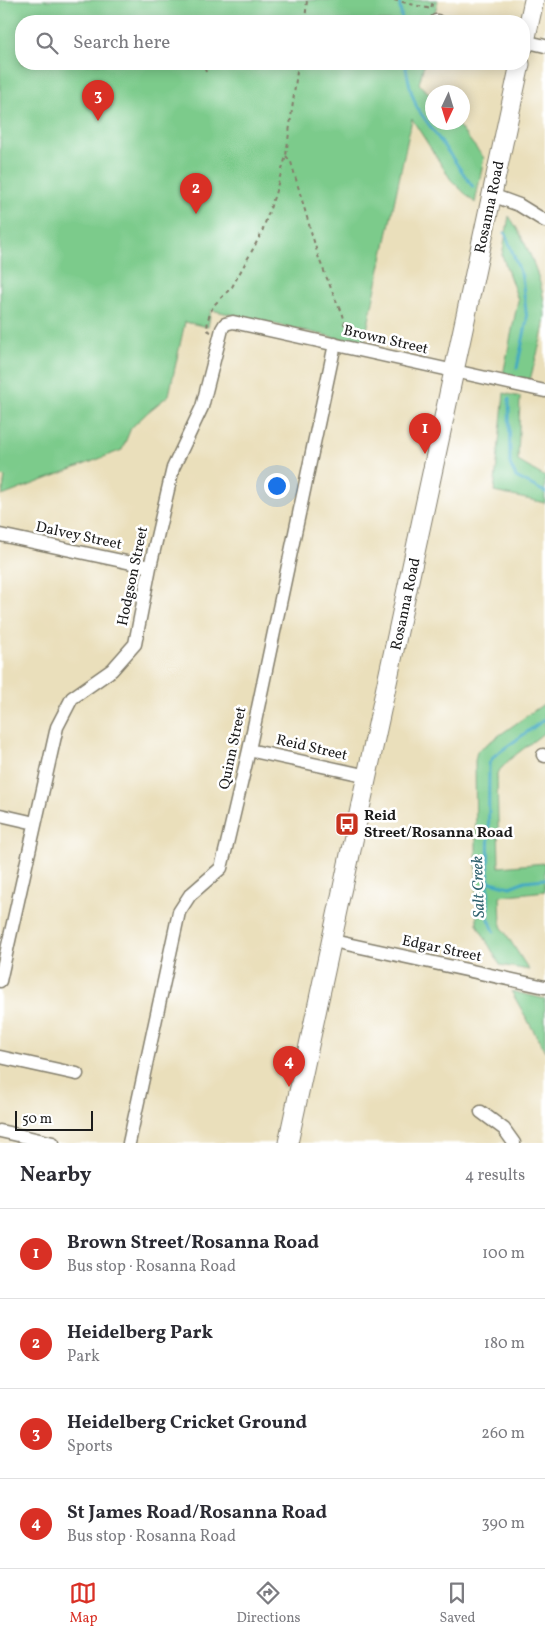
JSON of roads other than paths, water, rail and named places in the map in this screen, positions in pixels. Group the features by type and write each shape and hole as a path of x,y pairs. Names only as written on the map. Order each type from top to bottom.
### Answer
{"highway":[{"path":"530,17 534,0"},
{"name":"Rosanna Road","path":"288,1143 519,70"}],"street":[{"path":"530,43 545,46"},
{"path":"492,194 519,204 545,221"},
{"name":"Brown Street","path":"221,332 225,324 234,322 545,391"},
{"name":"Hodgson Street","path":"0,981 57,727 72,698 112,670 135,644 150,567 173,468 202,407 221,332"},
{"name":"Quinn Street","path":"129,1143 179,912 190,895 221,868 340,345"},
{"name":"Dalvey Street","path":"0,535 150,567"},
{"name":"Reid Street","path":"249,750 368,776"},
{"path":"0,815 35,823"},
{"name":"Edgar Street","path":"332,941 545,987"},
{"path":"0,1057 78,1074"},
{"path":"480,1112 504,1128 514,1143"},
{"path":"0,1131 53,1143"}],"waterway":[{"name":"Salt Creek","path":"399,0 401,15"},
{"name":"Salt Creek","path":"406,70 417,108 473,187"},
{"name":"Salt Creek","path":"505,233 522,277 527,320 517,368"},
{"name":"Salt Creek","path":"509,399 510,464 516,477 545,492"},
{"name":"Salt Creek","path":"494,931 488,917 489,764 494,756 545,719"},
{"path":"487,879 491,882 510,887 525,881 545,879"}],"place":[{"name":"Heidelberg Cricket Ground","path":"98,121"},
{"name":"Heidelberg Park","path":"196,214"},
{"name":"Brown Street/Rosanna Road","path":"425,454"},
{"name":"Reid Street/Rosanna Road","path":"347,824"},
{"name":"St James Road/Rosanna Road","path":"289,1087"}]}
